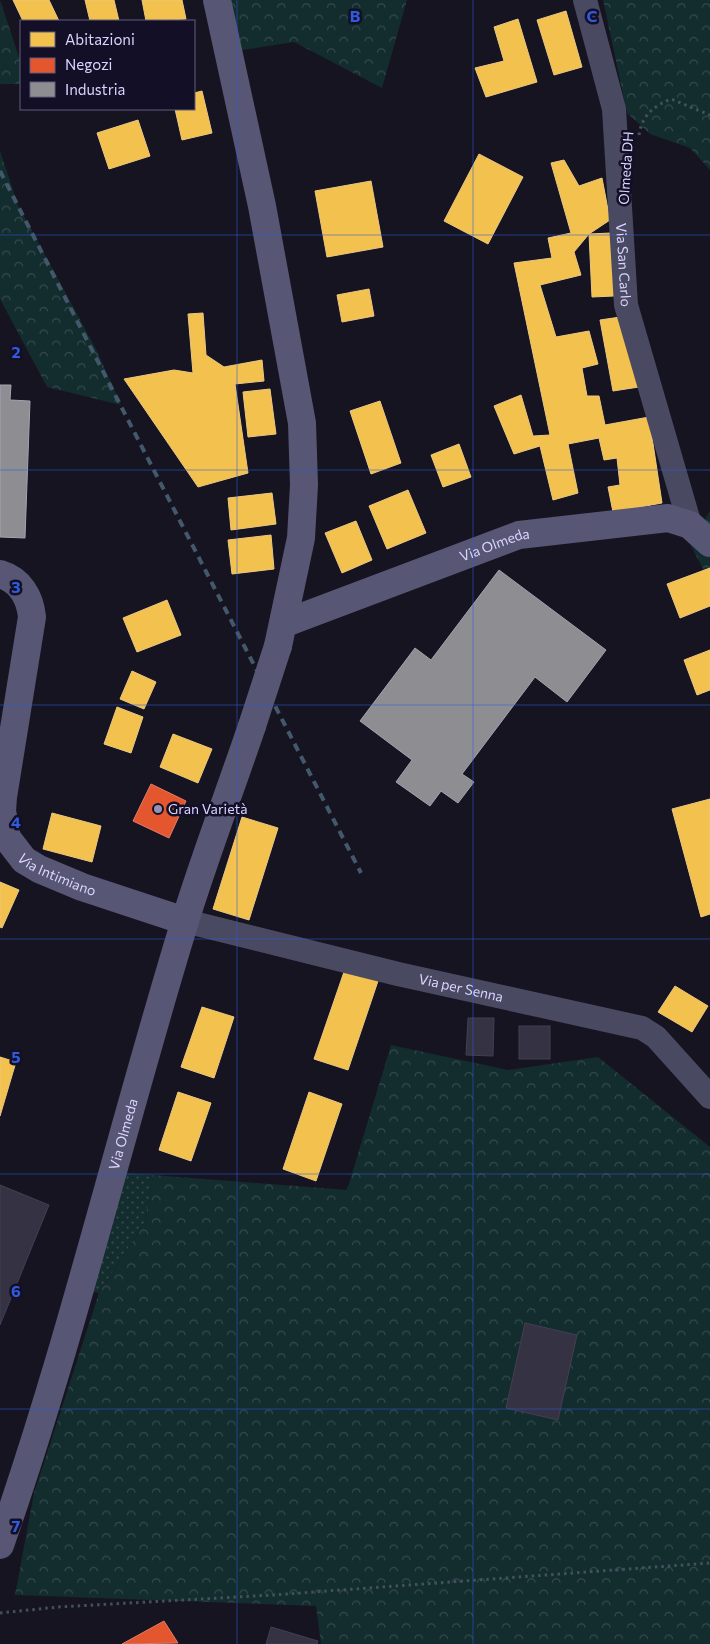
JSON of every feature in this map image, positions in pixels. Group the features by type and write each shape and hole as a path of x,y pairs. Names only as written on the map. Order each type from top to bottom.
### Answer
{"main road":[{"name":"Via Olmeda","path":"0,1545 23,1478 89,1260 185,921 281,635 301,538 304,485 302,423 262,206 217,0"},
{"name":"Via Olmeda","path":"281,635 519,535 668,518 690,525 710,543"},
{"name":"Via Intimiano","path":"0,574 13,580 23,589 31,608 32,617 2,797 3,838 24,860 38,869 82,887 185,921"}],"street":[{"name":"Via San Carlo","path":"585,0 614,109 626,305 690,525"},
{"name":"Via per Senna","path":"185,921 398,974 642,1028 656,1037 710,1097"}],"path":[{"name":"Olmeda DH","path":"638,140 640,124 654,106 671,99 710,115"},
{"path":"0,1613 58,1607 273,1595 710,1563"}],"green space":[{"path":"0,0 20,60 20,84 0,84"},
{"path":"227,0 407,0 382,88 294,42 236,51"},
{"path":"603,0 710,0 710,170 690,148 650,134 627,113"},
{"path":"0,151 18,205 97,351 121,405 47,387 0,299"},
{"path":"710,511 710,582 690,544"},
{"path":"391,1045 508,1070 598,1057 710,1147 710,1644 321,1644 316,1606 15,1595 34,1493 99,1293 145,1222 153,1175 347,1190"},
{"path":"125,1173 153,1175 145,1222 99,1293 90,1291"}],"building: Abitazioni":[{"path":"13,0 49,0 59,20 23,20"},
{"path":"85,0 114,0 119,20 90,20"},
{"path":"142,0 182,0 186,19 146,20"},
{"path":"566,11 582,67 554,75 537,20"},
{"path":"518,19 537,82 486,97 475,68 504,61 494,27"},
{"path":"202,91 212,133 182,140 175,110 195,110 195,93"},
{"path":"138,120 150,156 109,169 97,133"},
{"path":"479,154 523,177 488,244 444,221"},
{"path":"564,160 579,186 602,178 610,220 589,234 574,252 581,275 540,285 556,337 589,331 598,364 582,368 587,396 599,396 605,425 649,417 662,503 613,512 608,487 620,485 617,458 604,460 599,438 568,444 578,493 553,500 540,446 514,454 494,406 521,395 533,436 550,435 514,263 552,258 548,238 571,233 551,163"},
{"path":"371,181 383,247 327,257 315,191"},
{"path":"611,233 614,296 592,297 589,234"},
{"path":"369,289 374,316 342,322 337,295"},
{"path":"203,313 206,355 224,367 262,360 264,381 235,384 248,473 198,487 124,379 174,370 193,373 188,314"},
{"path":"627,316 639,387 613,391 600,320"},
{"path":"270,389 276,434 248,437 243,392"},
{"path":"380,401 401,463 371,474 350,411"},
{"path":"459,444 471,477 443,487 431,455"},
{"path":"408,490 426,533 387,549 369,506"},
{"path":"272,493 276,524 231,530 228,498"},
{"path":"356,521 372,560 342,573 325,533"},
{"path":"271,535 274,569 232,574 228,540"},
{"path":"710,568 710,606 680,618 667,584"},
{"path":"167,600 181,635 137,652 123,618"},
{"path":"710,650 710,690 697,695 684,660"},
{"path":"132,671 156,682 144,709 120,699"},
{"path":"117,707 143,717 131,753 104,744"},
{"path":"173,734 212,749 198,783 160,767"},
{"path":"710,799 710,914 701,917 672,809"},
{"path":"52,813 101,826 92,862 43,849"},
{"path":"242,817 278,828 249,920 213,909"},
{"path":"0,882 19,890 2,928 0,927"},
{"path":"345,969 378,981 348,1070 314,1059"},
{"path":"675,986 708,1006 692,1032 658,1012"},
{"path":"202,1007 234,1017 214,1078 181,1067"},
{"path":"0,1057 16,1062 0,1116"},
{"path":"178,1092 211,1103 191,1161 159,1150"},
{"path":"309,1092 342,1104 316,1181 283,1169"}],"building: Negozi":[{"path":"151,784 186,801 169,838 133,821"},
{"path":"164,1621 178,1643 122,1644"}],"building: Industria":[{"path":"0,385 11,385 10,400 30,401 25,538 0,537"},
{"path":"499,570 606,650 567,702 535,677 462,774 474,782 458,803 441,791 430,806 396,782 412,760 360,721 415,648 431,660"}],"building: Altro":[{"path":"468,1018 494,1018 493,1056 466,1055"},
{"path":"519,1026 550,1026 550,1059 519,1059"},
{"path":"0,1185 49,1205 0,1325"},
{"path":"525,1323 577,1335 558,1420 506,1408"},
{"path":"271,1627 318,1641 317,1644 266,1644"}],"railway":[{"path":"0,171 361,873"}],"place":[{"name":"Gran Varietà","path":"158,809"}]}
